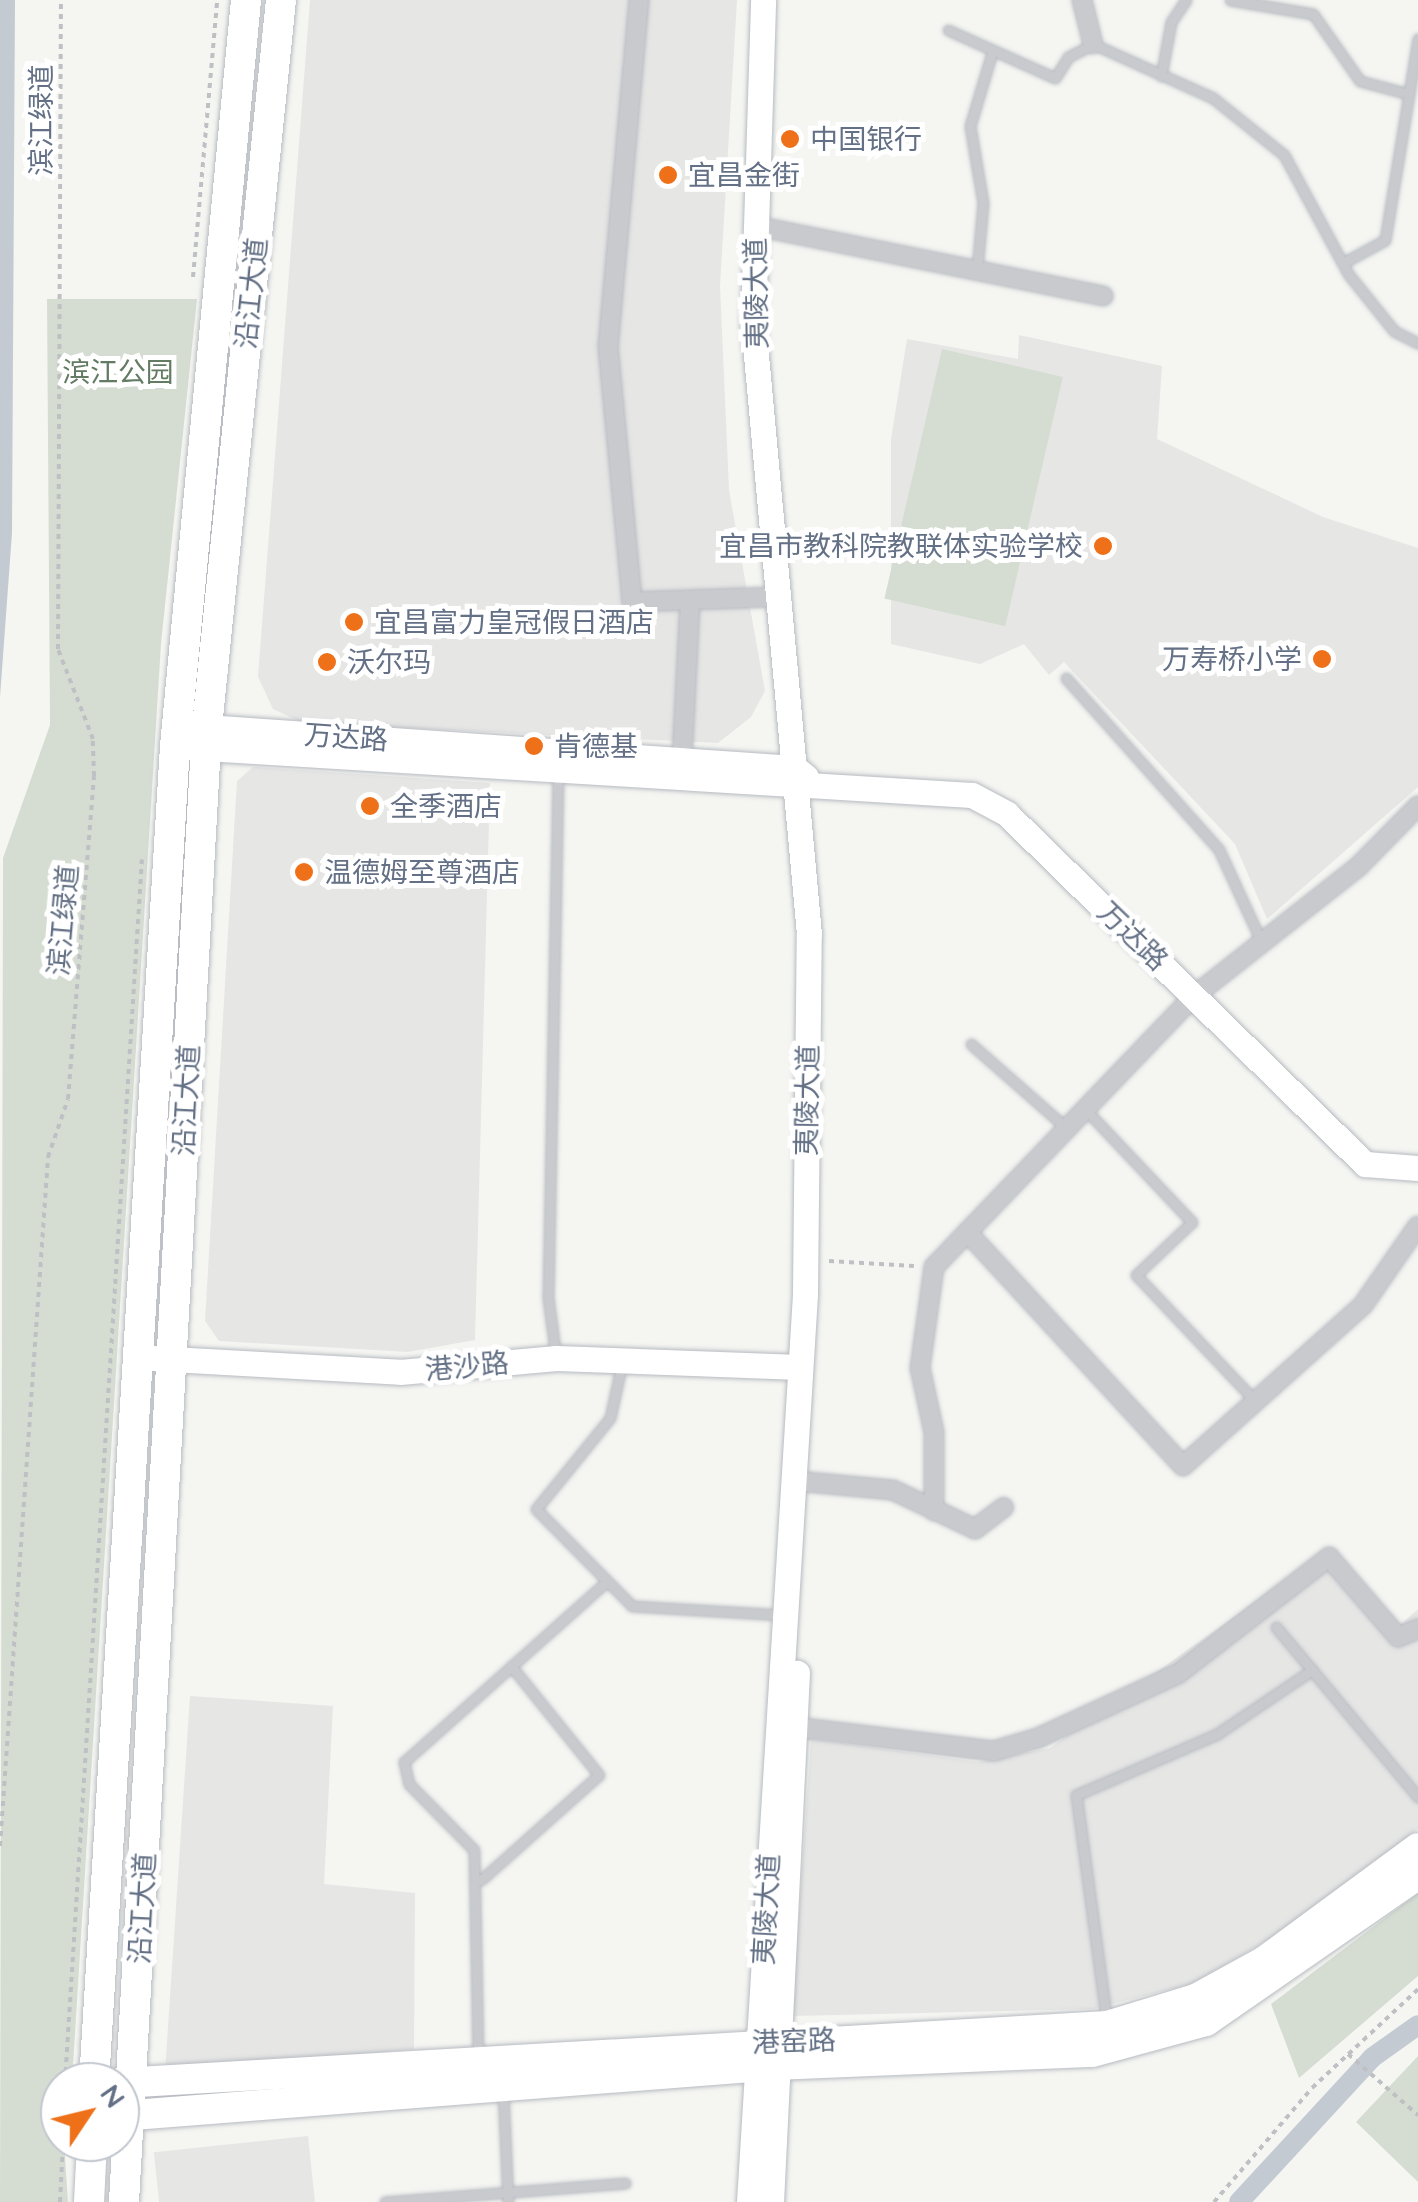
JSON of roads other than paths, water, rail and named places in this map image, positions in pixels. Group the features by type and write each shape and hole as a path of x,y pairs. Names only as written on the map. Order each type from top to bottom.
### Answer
{"main road":[{"name":"沿江大道","path":"95,2062 135,1357 191,737 246,0"},
{"name":"沿江大道","path":"128,2062 169,1359 191,737 282,0"},
{"name":"夷陵大道","path":"749,2202 767,2054 795,1727 819,1260 822,932 778,597 753,322 763,0"},
{"name":"夷陵大道","path":"771,2202 767,2054 784,1615 800,1367 809,934 771,228 777,0"},
{"name":"万达路","path":"191,737 682,760 800,778 972,794 1007,814 1365,1164 1418,1168"},
{"name":"万达路","path":"191,737 558,770 800,778"},
{"name":"港沙路","path":"135,1357 400,1372 556,1358 800,1367"},
{"name":"港窑路","path":"140,2114 503,2088 767,2054 1107,2026 1196,1999 1265,1961 1418,1848"},
{"name":"港窑路","path":"140,2082 767,2054 1092,2052 1206,2021 1418,1874"},
{"path":"89,2202 91,2162"},
{"name":"沿江大道","path":"124,2162 124,2202"}],"street":[{"path":"639,0 608,346 632,602 778,597"},
{"path":"1082,0 1092,44"},
{"path":"771,228 1104,296"},
{"path":"682,760 690,600"},
{"path":"934,1511 934,1432 920,1368 934,1268 1064,1126 1194,996 1262,943 1418,806"},
{"path":"967,1232 1183,1466 1259,1406 1362,1305 1418,1226"},
{"path":"807,1482 893,1490 975,1529 1004,1507"},
{"path":"795,1727 994,1752 1038,1738 1179,1673 1329,1558 1398,1637 1418,1629"}],"lane":[{"path":"1161,76 1171,22 1186,0"},
{"path":"1230,0 1312,14 1360,82 1409,94"},
{"path":"948,30 991,56 1055,78 1068,56 1092,44 1214,98 1284,154 1343,263 1414,341 1418,330"},
{"path":"1343,263 1385,240 1418,39"},
{"path":"977,270 983,202 970,126 991,56"},
{"path":"1066,678 1218,850 1262,943"},
{"path":"556,1358 548,1298 558,770"},
{"path":"971,1044 1064,1126"},
{"path":"1084,1107 1192,1222 1136,1275 1259,1406"},
{"path":"622,1360 610,1418 536,1509 632,1606 784,1615"},
{"path":"478,2066 481,1880 474,1850 409,1784 404,1762 607,1581"},
{"path":"1276,1627 1418,1797"},
{"path":"481,1880 600,1775 512,1666"},
{"path":"1107,2026 1076,1795 1217,1734 1312,1670"},
{"path":"503,2088 508,2202"},
{"path":"385,2202 625,2182"}],"waterway":[{"path":"1239,2202 1373,2057 1418,2025"}],"place":[{"name":"中国银行","path":"790,139"},
{"name":"宜昌金街","path":"668,175"},
{"name":"宜昌市教科院教联体实验学校","path":"1103,546"},
{"name":"宜昌富力皇冠假日酒店","path":"354,622"},
{"name":"万寿桥小学","path":"1322,659"},
{"name":"沃尔玛","path":"327,662"},
{"name":"肯德基","path":"534,746"},
{"name":"全季酒店","path":"370,806"},
{"name":"温德姆至尊酒店","path":"304,872"}],"park label":[{"name":"滨江公园","path":"118,372"}]}
